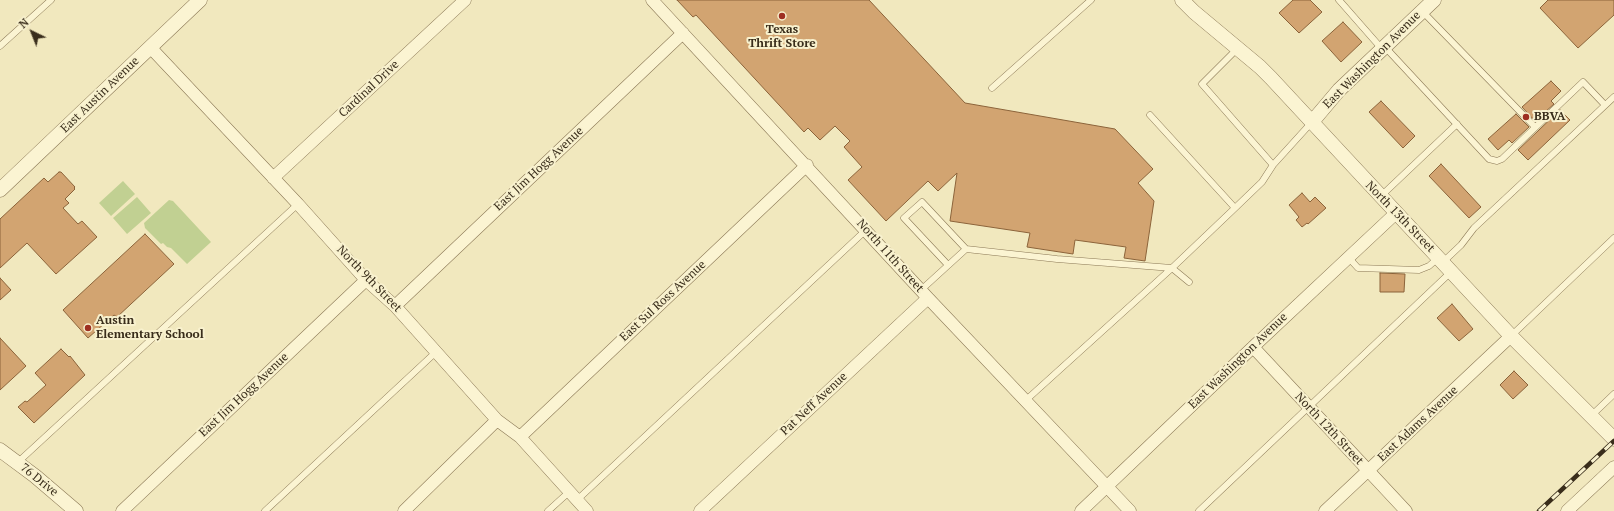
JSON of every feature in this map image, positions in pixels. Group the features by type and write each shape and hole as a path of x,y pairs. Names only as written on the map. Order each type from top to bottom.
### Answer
{"street":[{"name":"East Austin Avenue","path":"0,190 200,0"},
{"name":"Cardinal Drive","path":"273,178 465,0"},
{"name":"North 11th Street","path":"652,0 807,165 925,294 1130,511"},
{"name":"North 13th Street","path":"1182,0 1237,49 1260,67 1511,336 1614,439"},
{"name":"East Washington Avenue","path":"1312,122 1339,90 1434,0"},
{"name":"East Jim Hogg Avenue","path":"395,306 683,33"},
{"name":"North 9th Street","path":"150,47 298,204 366,280 395,306 497,420 520,437 587,511"},
{"name":"East Sul Ross Avenue","path":"520,437 807,165"},
{"name":"East Washington Avenue","path":"1081,511 1396,213"},
{"name":"East Jim Hogg Avenue","path":"122,511 366,280"},
{"name":"Pat Neff Avenue","path":"700,511 925,294"},
{"name":"East Adams Avenue","path":"1325,511 1511,336"},
{"name":"North 12th Street","path":"1253,347 1406,511"},
{"path":"404,511 497,420"},
{"name":"76 Drive","path":"0,450 76,511"},
{"path":"1567,511 1614,467"}],"lane":[{"path":"0,46 51,0"},
{"path":"992,88 1091,0"},
{"path":"1339,0 1489,159 1497,161 1502,159 1583,82 1605,105"},
{"path":"1422,11 1535,127"},
{"path":"1237,49 1202,84 1273,165"},
{"path":"1199,511 1309,407 1461,245 1474,228 1614,97"},
{"path":"1150,115 1235,208"},
{"path":"1026,401 1172,268 1262,182 1273,165 1312,122"},
{"path":"1380,196 1457,124"},
{"path":"948,265 904,218 922,202 966,249 1057,259 1172,268 1189,282"},
{"path":"18,463 298,204"},
{"path":"548,511 573,496 866,230"},
{"path":"1511,336 1614,238"},
{"path":"925,294 948,265 966,249"},
{"path":"1348,258 1358,268 1419,270 1444,263"},
{"path":"265,511 436,352"},
{"path":"1591,416 1614,394"}],"green space":[{"path":"123,181 135,194 111,216 99,203"},
{"path":"137,197 151,213 127,234 113,218"},
{"path":"169,200 173,201 211,242 187,264 171,248 167,247 163,243 161,244 145,228 144,223"}],"building":[{"path":"677,0 869,0 965,103 1115,129 1153,169 1138,183 1154,201 1145,261 1124,258 1126,247 1075,240 1073,254 1027,247 1030,233 950,221 957,173 938,191 928,181 886,221 848,180 862,167 844,147 850,141 835,126 820,140 808,128 804,132 696,15 693,17"},
{"path":"1293,0 1310,0 1322,12 1299,33 1279,13"},
{"path":"1548,0 1614,0 1614,15 1578,48 1540,8"},
{"path":"1343,22 1362,42 1341,62 1322,41"},
{"path":"1551,81 1561,91 1551,101 1554,104 1535,121 1522,107"},
{"path":"1381,101 1415,136 1403,148 1369,112"},
{"path":"1560,110 1570,120 1528,160 1518,150"},
{"path":"1516,114 1529,127 1512,143 1509,140 1498,150 1488,139"},
{"path":"1441,164 1481,207 1469,218 1429,176"},
{"path":"59,172 61,172 75,187 75,189 65,199 69,203 63,208 78,224 82,221 97,237 56,274 27,243 0,268 0,219 44,178 48,182"},
{"path":"1302,193 1310,202 1315,197 1326,208 1308,224 1307,223 1302,227 1296,220 1299,217 1289,205"},
{"path":"145,234 174,264 117,317 114,315 88,338 63,310"},
{"path":"1380,273 1405,274 1404,292 1380,292"},
{"path":"0,278 11,290 0,300"},
{"path":"1452,304 1473,329 1459,341 1437,318"},
{"path":"0,338 26,366 0,390"},
{"path":"61,349 69,357 70,356 85,375 34,423 18,407 25,401 27,402 46,385 35,373"},
{"path":"1514,371 1528,385 1513,399 1500,385"}],"railway":[{"path":"1539,511 1614,441"}],"place":[{"name":"Texas Thrift Store","path":"782,16"},
{"name":"BBVA","path":"1526,117"},
{"name":"Austin Elementary School","path":"88,328"}]}
